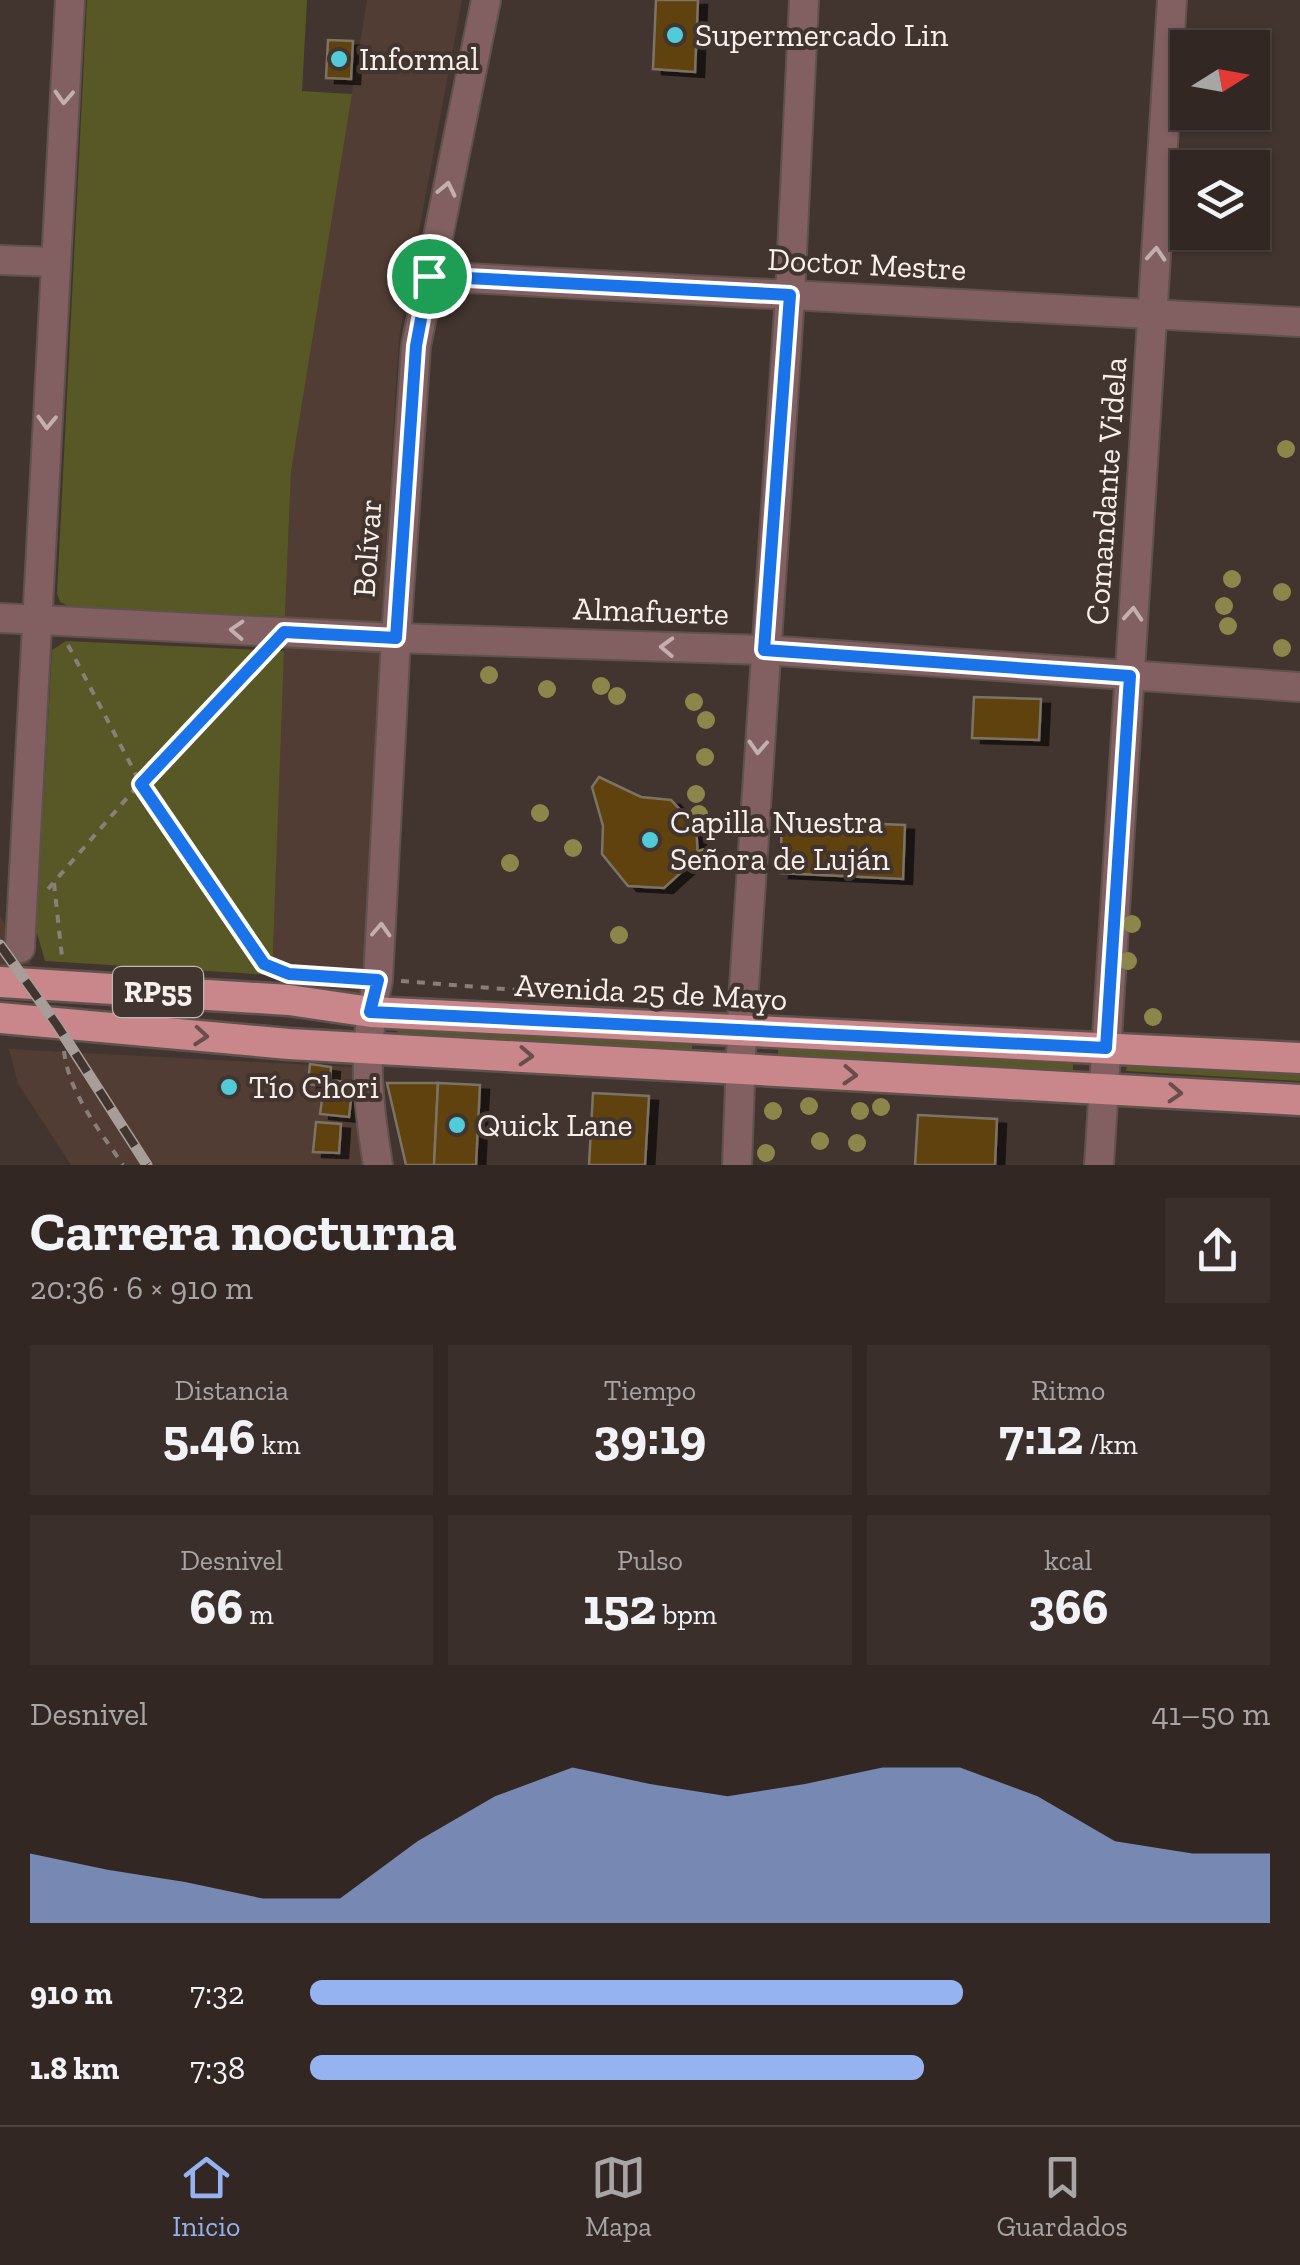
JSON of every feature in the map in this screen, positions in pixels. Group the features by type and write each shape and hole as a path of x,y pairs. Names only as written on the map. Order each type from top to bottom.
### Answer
{"main road":[{"name":"Avenida 25 de Mayo","path":"0,982 289,1000 370,1012 1300,1058"},
{"name":"RP55","path":"0,1018 289,1044 1300,1100"}],"street":[{"path":"20,948 47,620 54,262 70,0"},
{"name":"Bolívar","path":"378,1165 366,1094 368,1048 370,1012 378,980 416,346 486,0"},
{"path":"737,1165 804,0"},
{"name":"Comandante Videla","path":"1099,1165 1172,0"},
{"path":"0,260 54,262"},
{"name":"Doctor Mestre","path":"429,276 1300,322"},
{"name":"Almafuerte","path":"0,618 396,638 764,650 1300,687"}],"path":[{"path":"47,620 141,784 264,964 289,974"},
{"path":"22,912 54,883 284,632"},
{"path":"325,976 519,990"},
{"path":"63,1048 66,1073 123,1165"}],"shaded area":[{"path":"87,0 307,0 302,91 352,94 291,472 285,616 82,613 60,602 57,593"},
{"path":"367,0 462,0 399,338 379,664 368,987 357,1002 289,987 272,975 271,954 291,472"},
{"path":"66,641 284,651 272,975 45,961 32,916 39,882 52,650"},
{"path":"0,915 2,920 32,965 0,965"},
{"path":"398,1028 692,1045 692,1053 397,1035"},
{"path":"778,1047 1073,1064 1073,1071 778,1054"},
{"path":"9,1049 352,1067 367,1165 71,1165 18,1084"},
{"path":"1127,1064 1300,1075 1300,1081 1126,1071"}],"building":[{"name":"Supermercado Lin","path":"656,0 698,0 695,72 653,69"},
{"name":"Informal","path":"328,40 353,41 351,79 326,78"},
{"path":"974,697 1041,699 1039,740 972,738"},
{"name":"Capilla Nuestra Señora de Luján","path":"599,777 641,797 671,800 696,827 698,857 664,888 628,886 602,854 603,826 592,787"},
{"path":"782,820 905,825 903,879 780,873"},
{"path":"310,1064 331,1067 330,1080 353,1083 349,1117 320,1114 324,1086 308,1084"},
{"path":"387,1083 438,1083 434,1165 406,1165"},
{"name":"Quick Lane","path":"438,1083 480,1085 476,1165 434,1165"},
{"path":"593,1093 649,1096 645,1165 589,1165"},
{"path":"918,1115 997,1119 995,1165 915,1165"},
{"path":"316,1122 341,1124 339,1153 313,1152"}],"railway":[{"path":"0,945 147,1165"}],"place":[{"name":"Supermercado Lin","path":"675,35"},
{"name":"Informal","path":"339,59"},
{"name":"Capilla Nuestra Señora de Luján","path":"650,840"},
{"name":"Tío Chori","path":"229,1087"},
{"name":"Quick Lane","path":"457,1125"}],"route":[{"path":"429,276 790,295 764,650 1130,676 1106,1048 370,1012 378,980 289,974 264,964 141,784 284,632 396,638 416,346 429,276"}]}
